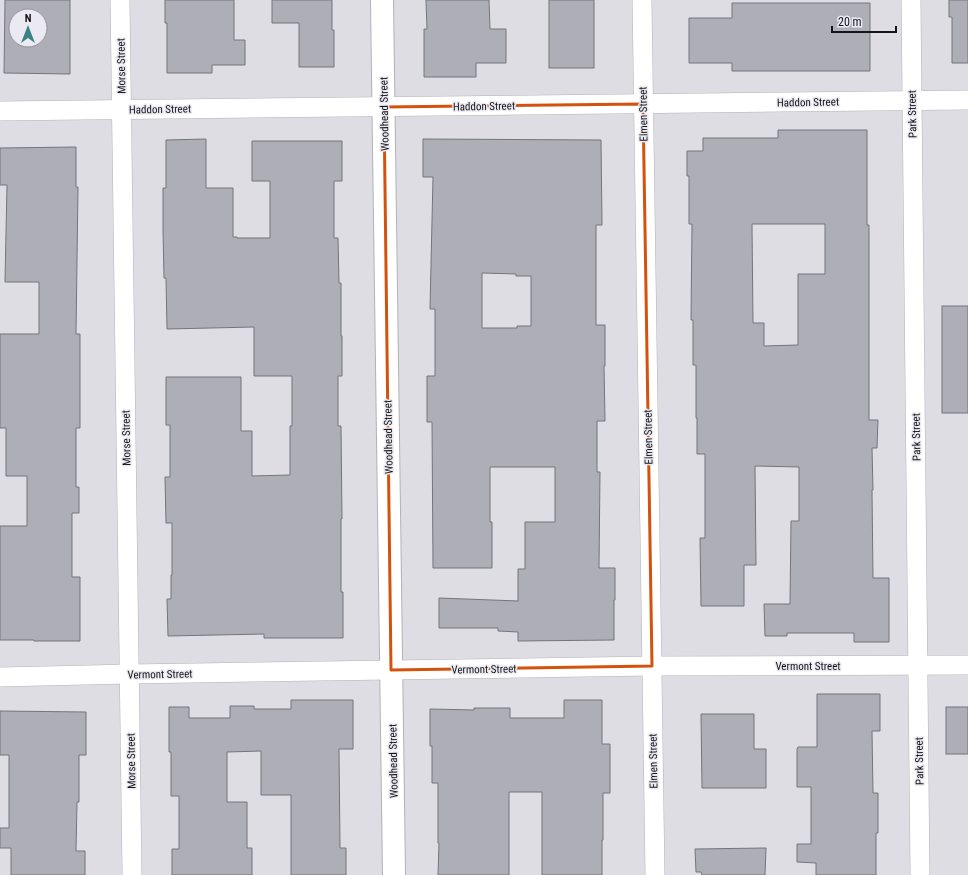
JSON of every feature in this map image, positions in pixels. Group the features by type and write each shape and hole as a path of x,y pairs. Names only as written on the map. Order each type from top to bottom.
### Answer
{"street":[{"name":"Morse Street","path":"120,0 132,875"},
{"name":"Woodhead Street","path":"382,0 394,875"},
{"name":"Elmen Street","path":"642,0 654,875"},
{"name":"Park Street","path":"911,0 920,875"},
{"name":"Haddon Street","path":"0,111 968,100"},
{"name":"Vermont Street","path":"0,677 652,666 968,665"}],"highlighted area":[{"path":"643,104 652,666 391,670 384,107"}],"building":[{"path":"5,0 70,0 70,74 4,73"},
{"path":"165,0 234,0 234,40 245,40 245,65 212,65 212,73 167,73 167,23 165,23"},
{"path":"272,0 332,0 334,67 299,67 299,23 272,23"},
{"path":"426,0 489,0 490,29 506,29 506,63 476,63 476,77 424,77 424,29 427,29"},
{"path":"549,0 594,0 594,68 549,68"},
{"path":"949,0 968,0 968,63 952,63 952,17 949,17"},
{"path":"732,3 870,3 870,71 732,71 732,63 689,63 689,18 732,18"},
{"path":"778,130 867,130 867,225 869,225 869,420 878,420 877,448 872,448 873,578 889,578 889,642 854,642 854,633 787,633 787,636 765,636 764,604 790,604 791,521 799,521 799,467 755,466 756,565 744,565 744,606 701,606 700,538 705,538 705,454 697,454 696,365 693,365 693,320 691,320 692,224 689,224 689,176 687,176 687,151 703,151 703,138 778,138","holes":["752,224 825,224 825,274 798,274 798,345 764,346 764,323 753,323"]},
{"path":"206,139 206,188 233,188 233,237 237,238 270,238 270,181 252,181 252,141 342,141 342,181 334,181 334,238 338,238 339,283 341,283 342,376 338,376 338,426 341,426 341,592 343,592 343,638 264,638 264,634 168,636 167,599 171,599 172,523 166,523 165,477 170,477 170,425 166,425 166,377 241,377 241,431 252,431 252,476 290,475 292,376 254,376 254,327 167,329 163,230 163,188 166,188 166,140"},
{"path":"423,139 601,140 602,225 596,225 596,325 605,325 605,421 597,421 597,472 600,472 599,568 615,568 614,640 518,641 518,632 498,631 498,628 439,628 439,598 518,601 518,569 525,569 525,522 555,522 555,467 490,467 492,568 433,568 432,422 427,422 427,376 435,376 435,309 430,309 433,177 423,177","holes":["482,273 516,274 516,276 531,276 531,326 517,326 517,328 482,328"]},
{"path":"76,147 76,187 78,187 76,334 80,334 80,428 76,428 76,487 79,487 79,513 72,513 72,577 80,577 80,641 0,640 0,526 27,526 27,476 6,476 6,428 0,428 0,334 39,334 39,282 5,282 7,185 0,185 0,148"},
{"path":"942,306 968,306 968,413 942,413"},
{"path":"817,694 880,694 880,731 872,731 873,793 878,793 876,875 816,875 816,863 797,862 797,844 811,844 811,787 797,787 797,749 798,747 817,747"},
{"path":"291,700 353,700 353,749 339,749 340,848 346,848 346,875 291,875 291,795 261,795 261,751 227,752 227,802 247,802 247,848 252,848 252,875 172,875 172,849 179,849 179,796 171,796 169,707 189,707 189,718 230,718 230,706 254,706 254,709 291,709"},
{"path":"564,700 602,700 602,744 610,744 610,793 603,793 602,875 542,875 542,792 509,792 509,875 438,875 438,783 432,783 430,709 474,710 474,708 510,708 510,718 564,718"},
{"path":"946,707 968,707 968,754 946,754"},
{"path":"0,711 86,712 86,755 79,755 79,802 77,802 76,851 85,851 85,875 11,875 11,848 0,848 0,828 9,828 9,755 0,755"},
{"path":"701,714 754,714 754,749 766,749 766,788 702,788"},
{"path":"766,848 765,875 702,875 701,872 696,872 695,849"}]}
